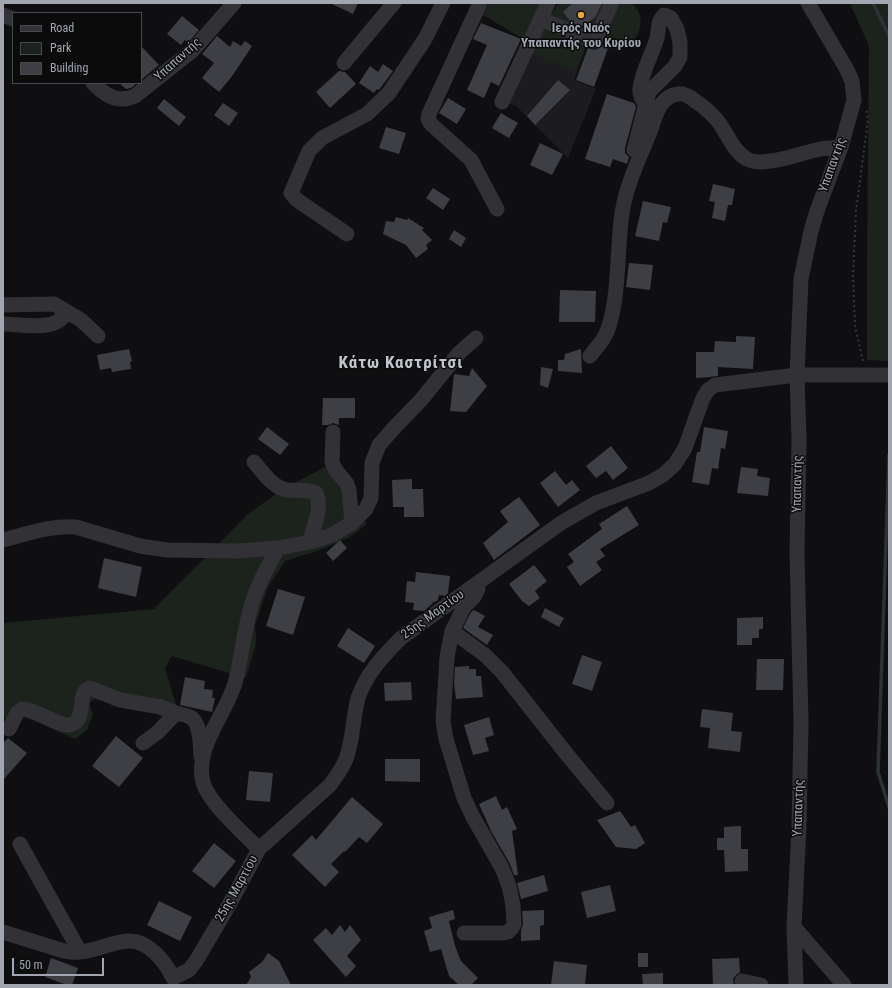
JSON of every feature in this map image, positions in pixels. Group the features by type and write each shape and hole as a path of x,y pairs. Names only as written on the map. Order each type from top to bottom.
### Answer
{"street":[{"name":"Υπαπαντής","path":"94,84 104,94 116,99 130,99 193,50 234,3"},
{"path":"344,63 394,3"},
{"path":"347,234 297,200 292,193 308,151 322,138 368,114 389,93 425,38 443,3"},
{"path":"480,3 428,119 431,124 471,160 497,209"},
{"path":"502,102 548,3"},
{"path":"541,19 594,41 612,3"},
{"name":"Υπαπαντής","path":"796,985 794,927 801,723 797,552 799,440 797,375 801,279 816,211 841,147 854,100 852,81 846,68 808,3"},
{"path":"633,171 629,167 650,92 675,66 680,56 680,42 676,29 671,18 664,15 659,20 657,37 648,59 640,89 640,97 646,105"},
{"path":"590,356 605,337 609,327 615,293 621,220 633,171 664,100 669,96 680,93 704,106 718,121 740,154 748,160 756,162 772,161 820,149 841,147"},
{"path":"3,305 54,304 81,320 98,336"},
{"path":"3,324 45,326 54,324 66,314 64,310"},
{"path":"3,540 65,526 140,546 167,550 238,551 278,548 310,542 332,535 352,523 369,505 371,498 372,463 379,445 421,400 459,353 476,338"},
{"name":"25ης Μαρτίου","path":"171,981 189,970 196,961 229,905 259,849 330,785 338,775 346,758 359,698 368,678 381,658 401,638 435,612 561,523 596,503 649,483 663,475 675,464 685,448 703,398 708,390 715,385 797,375 889,375"},
{"path":"332,432 332,462 335,469 347,484 349,490 352,523"},
{"path":"254,462 267,477 281,488 287,490 308,490 316,493 318,497 318,506 310,542"},
{"path":"202,759 214,728 227,704 234,684 252,603 260,581 278,548"},
{"path":"464,933 503,933 508,932 514,924 513,906 509,886 502,868 464,798 446,739 444,721 447,657 452,631 464,606 474,597 478,589 476,584"},
{"path":"452,631 485,654 502,672 607,803"},
{"path":"9,729 17,713 22,708 38,712 65,725 72,725 80,716 84,691 90,688 120,700 161,707 187,716 193,719 200,737 203,782 206,791 230,821 259,849"},
{"path":"143,743 157,733 176,713"},
{"path":"20,844 80,952"},
{"path":"794,927 844,985"},
{"path":"3,932 64,951 80,952 133,941 154,951 164,962 171,981"},
{"path":"742,981 761,985"}],"path":[{"path":"865,374 855,326 854,276 856,211 868,120 866,104"}],"shaded area":[{"path":"546,23 588,41 574,80 596,89 568,158 516,106 507,103"}],"green space":[{"path":"489,3 545,3 525,40 483,15"},
{"path":"558,3 632,3 640,16 641,23 638,34 630,43 616,49 581,39 546,23"},
{"path":"850,3 889,3 889,361 867,360 869,46"},
{"path":"545,25 587,43 575,71 533,54"},
{"path":"338,466 356,489 359,513 367,524 348,538 320,550 285,561 268,587 255,625 256,643 246,678 172,656 165,668 181,722 165,718 145,709 95,699 89,703 93,714 87,730 75,739 23,716 3,718 3,623 154,609 248,514 283,489 325,467"}],"building":[{"path":"330,3 358,3 353,14"},
{"name":"Ιερός Ναός Υπαπαντής του Κυρίου","path":"573,3 602,3 596,16 584,27 571,22 563,12"},
{"path":"182,16 199,30 188,43 185,40 181,45 167,34"},
{"path":"481,23 521,39 499,86 491,82 484,98 467,90 487,45 473,39"},
{"path":"217,36 230,47 233,41 241,46 245,41 252,46 233,75 219,92 202,78 214,63 202,54"},
{"path":"601,46 608,48 594,87 576,80 588,48 595,50"},
{"path":"142,47 159,65 142,79"},
{"path":"383,64 393,71 379,90 377,89 374,93 359,83 370,66 378,72"},
{"path":"339,71 345,72 356,84 330,108 316,92"},
{"path":"558,80 570,90 535,125 527,116"},
{"path":"120,84 136,84 131,88 126,89"},
{"path":"607,94 634,103 636,107 625,148 625,153 629,157 627,164 613,159 610,167 585,159"},
{"path":"448,98 466,109 457,124 439,113"},
{"path":"164,99 186,117 179,126 157,108"},
{"path":"223,103 238,113 229,126 214,115"},
{"path":"501,113 518,123 509,138 492,128"},
{"path":"386,127 406,133 399,154 379,148"},
{"path":"540,143 563,154 552,175 530,165"},
{"path":"713,184 735,189 732,205 728,205 725,221 712,218 715,202 709,201"},
{"path":"433,188 450,199 443,210 426,198"},
{"path":"643,201 671,207 667,223 663,222 659,241 635,236"},
{"path":"396,217 407,220 408,218 424,228 422,230 432,240 426,245 428,249 416,258 406,245 383,234 386,221 394,222"},
{"path":"454,230 466,238 461,247 449,239"},
{"path":"629,263 653,265 650,290 626,287"},
{"path":"560,290 596,291 595,322 559,322"},
{"path":"736,336 755,337 753,369 718,367 718,376 696,378 696,352 714,352 715,341 736,342"},
{"path":"129,349 132,361 130,362 131,369 112,372 111,368 100,370 97,355"},
{"path":"581,349 582,373 558,371 558,360 564,360 565,354"},
{"path":"541,367 553,369 548,388 540,385"},
{"path":"472,368 487,386 466,412 450,411 454,374 469,376"},
{"path":"323,398 355,398 355,418 339,418 339,425 333,423 322,425"},
{"path":"267,427 289,444 280,455 258,439"},
{"path":"704,427 728,431 725,449 721,448 718,469 712,468 709,485 692,482 697,452 700,452"},
{"path":"611,446 628,468 613,480 606,471 596,478 586,466"},
{"path":"741,467 758,469 757,476 770,478 768,496 737,493"},
{"path":"555,471 566,485 572,480 580,490 558,507 540,483"},
{"path":"412,479 412,489 423,489 424,517 404,517 404,507 393,507 392,480"},
{"path":"519,497 540,525 494,560 483,543 508,522 500,511"},
{"path":"627,506 639,525 600,549 605,556 596,562 602,570 580,586 567,567 574,562 568,554 602,529 599,524"},
{"path":"340,540 347,548 333,561 326,553"},
{"path":"104,558 142,567 136,597 98,588"},
{"path":"534,565 547,581 535,591 540,598 529,606 522,601 509,584"},
{"path":"416,572 450,576 448,593 445,596 439,595 438,600 433,602 424,611 413,610 414,603 405,602 407,581 415,582"},
{"path":"278,589 305,597 293,635 266,626"},
{"path":"545,608 564,618 559,627 541,617"},
{"path":"474,610 485,616 478,627 493,635 487,645 463,628 471,612"},
{"path":"763,617 763,629 759,629 759,638 752,638 752,645 737,645 737,618"},
{"path":"348,628 375,646 364,663 337,646"},
{"path":"582,655 602,662 592,691 572,684"},
{"path":"757,659 784,659 783,690 756,690"},
{"path":"469,666 469,669 476,669 476,676 481,676 483,697 456,699 454,683 455,667"},
{"path":"185,677 205,681 204,689 213,690 212,698 215,698 212,712 180,705"},
{"path":"411,682 412,700 385,701 384,683"},
{"path":"702,709 733,713 731,731 742,732 740,752 708,748 710,728 700,727"},
{"path":"489,717 494,735 485,738 489,751 473,755 464,725"},
{"path":"116,736 143,758 119,787 92,766"},
{"path":"8,738 27,753 3,780 3,743"},
{"path":"385,759 420,759 420,782 385,781"},
{"path":"249,771 273,773 270,802 246,800"},
{"path":"496,796 502,810 507,807 517,829 512,831 518,875 514,875 510,864 491,831 479,804"},
{"path":"352,797 383,824 367,843 359,837 331,864 339,872 325,887 292,855 312,835 316,840"},
{"path":"620,811 631,827 635,825 645,843 636,849 616,847 597,820"},
{"path":"741,826 741,849 748,849 748,871 725,872 724,850 717,850 717,838 724,838 724,827"},
{"path":"214,843 236,861 214,888 192,871"},
{"path":"544,875 548,891 521,899 517,883"},
{"path":"610,885 616,911 587,918 581,892"},
{"path":"159,901 192,917 180,941 147,925"},
{"path":"453,910 455,919 449,921 455,946 461,961 478,978 471,985 459,985 449,976 441,949 430,952 424,931 432,928 429,917"},
{"path":"544,910 544,925 540,926 540,940 521,941 521,930 523,924 522,911"},
{"path":"340,925 345,932 350,925 361,940 347,956 356,966 346,977 313,940 326,928 332,935"},
{"path":"268,953 279,961 291,985 246,985 251,977 249,972 262,962"},
{"path":"638,953 648,953 648,967 638,967"},
{"path":"51,958 78,968 72,985 67,985 45,977"},
{"path":"739,958 740,972 733,979 734,985 713,985 712,959"},
{"path":"554,961 587,965 585,985 551,985"},
{"path":"663,973 663,985 643,985 642,974"}],"waterway":[{"path":"873,3 889,36"},
{"path":"889,455 878,772 889,807"}],"place":[{"name":"Ιερός Ναός Υπαπαντής του Κυρίου","path":"581,15"}],"district":[{"name":"Κάτω Καστρίτσι","path":"401,364"}]}
